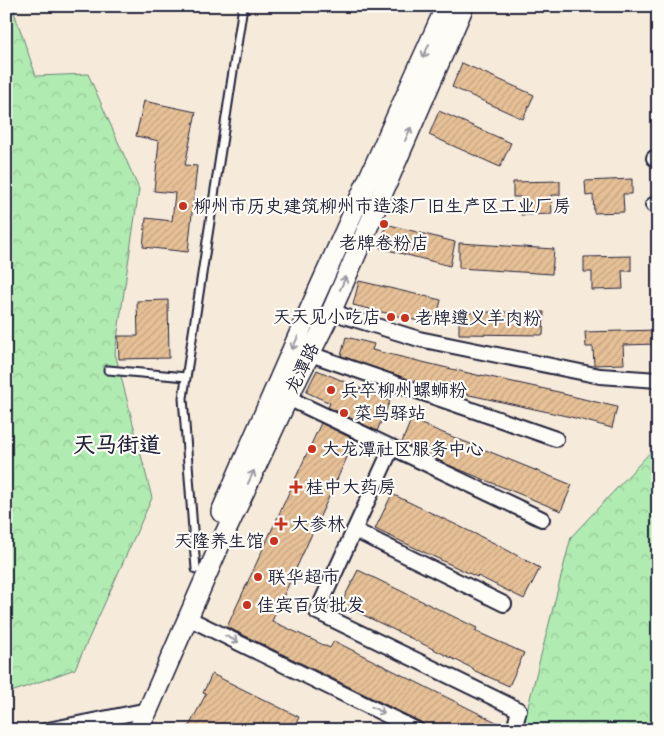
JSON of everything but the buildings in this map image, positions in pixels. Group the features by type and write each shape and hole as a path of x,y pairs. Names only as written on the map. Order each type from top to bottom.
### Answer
{"street":[{"name":"龙潭路","path":"140,717 196,569 312,304 446,6"},
{"name":"龙潭路","path":"124,730 140,717 188,618 288,398 332,310 464,6"},
{"path":"332,310 344,316 419,338 600,376 658,380"},
{"path":"310,354 556,438"},
{"path":"288,398 542,518"},
{"path":"392,447 317,612 519,710 514,730"},
{"path":"354,530 504,604"},
{"path":"188,618 417,730"},
{"path":"48,730 140,717"}],"lane":[{"path":"196,569 183,398 243,6"},
{"path":"108,370 186,377"}],"green space":[{"path":"6,6 16,6 14,12 36,76 88,74 139,189 115,353 152,498 75,669 6,694"},
{"path":"658,444 658,730 522,730 571,537"}],"place":[{"name":"柳州市历史建筑柳州市造漆厂旧生产区工业厂房","path":"183,206"},
{"name":"老牌卷粉店","path":"384,224"},
{"name":"天天见小吃店","path":"391,317"},
{"name":"老牌遵义羊肉粉","path":"405,318"},
{"name":"兵卒柳州螺蛳粉","path":"331,390"},
{"name":"菜鸟驿站","path":"344,413"},
{"name":"大龙潭社区服务中心","path":"312,449"},
{"name":"桂中大药房","path":"296,487"},
{"name":"大参林","path":"281,524"},
{"name":"天隆养生馆","path":"274,541"},
{"name":"联华超市","path":"258,577"},
{"name":"佳宾百货批发","path":"247,605"}],"district":[{"name":"天马街道","path":"117,444"}]}
